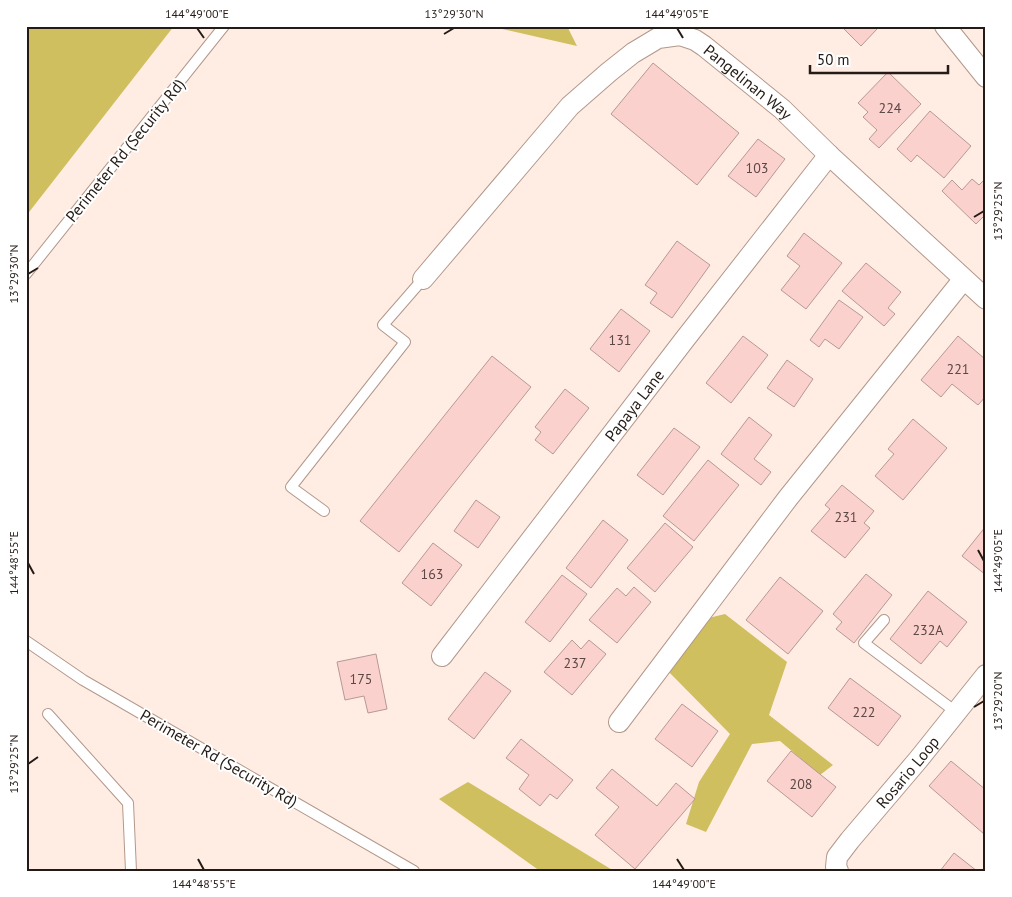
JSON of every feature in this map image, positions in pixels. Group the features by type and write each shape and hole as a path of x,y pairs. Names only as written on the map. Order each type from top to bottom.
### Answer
{"street":[{"path":"945,26 986,77"},
{"name":"Pangelinan Way","path":"423,279 570,106 633,53 658,38 680,35 695,40 782,109 829,155 986,299"},
{"name":"Papaya Lane","path":"442,656 829,155"},
{"path":"619,722 788,498 964,280"},
{"name":"Rosario Loop","path":"838,871 836,868 836,857 986,675"}],"lane":[{"name":"Perimeter Rd (Security Rd)","path":"26,274 224,26"},
{"path":"324,511 291,487 405,342 383,325 423,279"},
{"path":"884,620 864,643 956,712"},
{"name":"Perimeter Rd (Security Rd)","path":"26,641 83,680 414,871"},
{"path":"48,714 128,803 131,871"}],"shaded area":[{"path":"26,26 174,26 26,216"},
{"path":"489,26 558,26 568,28 577,46"},
{"path":"725,614 787,662 769,715 833,765 820,775 780,741 752,744 706,832 686,824 699,782 730,734 665,668 696,621"},
{"path":"468,782 614,871 540,871 439,799"}],"building":[{"path":"841,26 874,26 877,29 861,46"},
{"path":"653,63 739,133 697,185 611,114"},
{"path":"888,72 921,104 879,148 869,139 877,130 863,117 868,112 858,103"},
{"path":"930,111 971,146 944,178 917,155 911,162 897,149"},
{"path":"758,139 785,159 756,197 728,176"},
{"path":"986,178 986,214 976,224 942,191 952,180 962,190 972,179 979,185"},
{"path":"804,233 842,263 806,309 781,290 800,266 787,256"},
{"path":"677,241 710,265 672,318 650,303 657,293 645,285"},
{"path":"866,263 901,292 888,308 895,314 884,326 842,291"},
{"path":"839,300 863,317 839,349 825,339 819,347 810,340"},
{"path":"621,309 650,331 619,372 590,349"},
{"path":"743,336 768,355 731,403 706,383"},
{"path":"958,336 986,358 986,396 978,405 952,384 941,397 921,380"},
{"path":"492,356 531,387 399,552 360,521"},
{"path":"787,360 813,379 794,407 767,388"},
{"path":"565,389 589,408 553,454 535,440 541,432 535,427"},
{"path":"749,417 772,435 754,459 771,472 761,485 721,454"},
{"path":"913,419 947,448 903,500 875,476 894,454 888,449"},
{"path":"674,428 700,447 663,495 637,475"},
{"path":"708,460 739,485 694,541 663,516"},
{"path":"842,485 874,511 864,523 870,528 845,558 811,531 830,509 825,505"},
{"path":"476,500 500,517 478,548 454,531"},
{"path":"603,520 628,540 591,588 566,568"},
{"path":"665,523 693,547 655,592 627,568"},
{"path":"986,526 986,575 962,556"},
{"path":"433,543 462,565 431,606 402,583"},
{"path":"866,574 892,595 854,643 836,629 842,622 833,614"},
{"path":"562,575 587,594 550,642 525,622"},
{"path":"780,577 823,611 788,654 746,620"},
{"path":"634,587 651,602 617,643 589,620 617,588 626,596"},
{"path":"928,591 967,622 947,647 940,641 921,664 890,639"},
{"path":"572,640 581,649 589,640 606,654 572,695 544,672"},
{"path":"376,654 387,709 368,713 364,696 345,700 337,662"},
{"path":"485,672 511,691 474,739 448,719"},
{"path":"850,678 901,716 878,746 828,708"},
{"path":"682,704 718,731 692,767 655,739"},
{"path":"521,739 573,780 557,799 550,794 540,806 519,789 529,775 506,758"},
{"path":"791,751 836,787 812,817 767,781"},
{"path":"951,761 986,790 986,833 984,834 929,786"},
{"path":"612,769 657,806 676,783 695,799 635,869 595,835 619,807 596,788"},
{"path":"954,853 977,871 940,871"}]}
